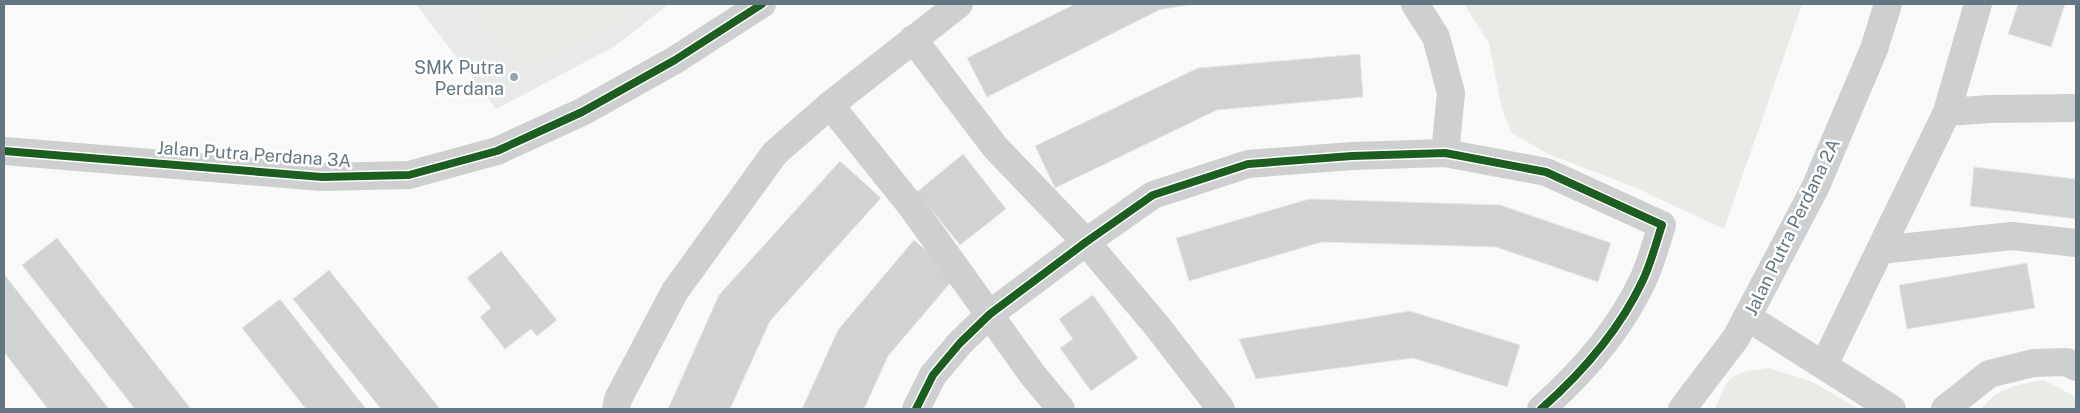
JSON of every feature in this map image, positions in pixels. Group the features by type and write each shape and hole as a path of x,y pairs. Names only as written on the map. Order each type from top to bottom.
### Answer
{"street":[{"name":"Jalan Putra Perdana 3A","path":"4,151 322,177 409,175 497,151 582,112 675,60 762,4"},
{"path":"616,409 618,399 674,291 775,153 830,105 959,4"},
{"path":"1415,4 1436,38 1451,93 1445,154"},
{"name":"Jalan Putra Perdana 2A","path":"1682,409 1736,338 1815,188 1874,49 1888,4"},
{"path":"1824,366 1947,112 1978,4"},
{"path":"912,39 995,147 1086,242 1157,326 1221,409"},
{"path":"830,105 912,207 1032,374 1060,409"},
{"path":"1947,112 1990,109 2076,108"},
{"path":"916,409 933,376 960,343 990,314 1086,242 1153,195 1248,164 1352,156 1445,154 1546,172 1662,225 1643,279 1606,341 1555,405"},
{"path":"1880,250 2012,236 2076,243"},
{"path":"1748,317 1892,409"},
{"path":"1945,409 1962,393 1989,374 2033,363 2073,359"}],"shaded area":[{"name":"SMK Putra Perdana","path":"416,4 669,4 615,46 496,109"},
{"path":"467,4 642,4 627,16 519,71"},
{"path":"1464,4 1802,4 1724,229 1634,187 1548,154 1512,133 1502,110 1489,43"},
{"path":"1768,368 1811,381 1859,409 1715,409 1724,389 1733,377 1738,374"},
{"path":"2044,380 2072,395 2076,400 2076,409 1982,409 2001,391 2018,385"}],"building":[{"path":"1075,4 1193,4 1159,10 987,97 967,58"},
{"path":"2018,4 2065,4 2051,47 2008,34"},
{"path":"1360,54 1363,97 1217,110 1055,188 1035,146 1198,68"},
{"path":"963,154 1006,209 960,245 917,192"},
{"path":"840,161 881,198 770,321 730,409 668,409 719,295"},
{"path":"1974,167 2076,179 2076,219 1970,206"},
{"path":"1309,199 1500,205 1611,243 1598,282 1496,247 1322,242 1189,281 1176,238"},
{"path":"57,238 191,409 135,409 22,265"},
{"path":"914,240 956,276 888,356 864,409 802,409 838,330"},
{"path":"501,251 557,320 537,336 531,329 505,349 480,317 491,308 467,278"},
{"path":"2027,263 2035,308 1907,329 1899,285"},
{"path":"329,270 440,409 381,409 293,299"},
{"path":"4,274 109,409 48,409 4,352"},
{"path":"1093,295 1138,358 1091,391 1060,348 1073,339 1059,319"},
{"path":"280,299 366,409 306,409 242,328"},
{"path":"1410,311 1520,345 1507,387 1413,358 1256,379 1239,339"}],"cycle path":[{"path":"4,151 322,177 409,175 497,151 582,112 675,60 762,4"},
{"path":"916,409 933,375 960,343 990,314 1086,242 1153,195 1248,164 1352,156 1445,153 1546,172 1662,225 1646,273 1623,316 1599,349 1571,381 1541,409"}],"place":[{"name":"SMK Putra Perdana","path":"514,77"}]}
